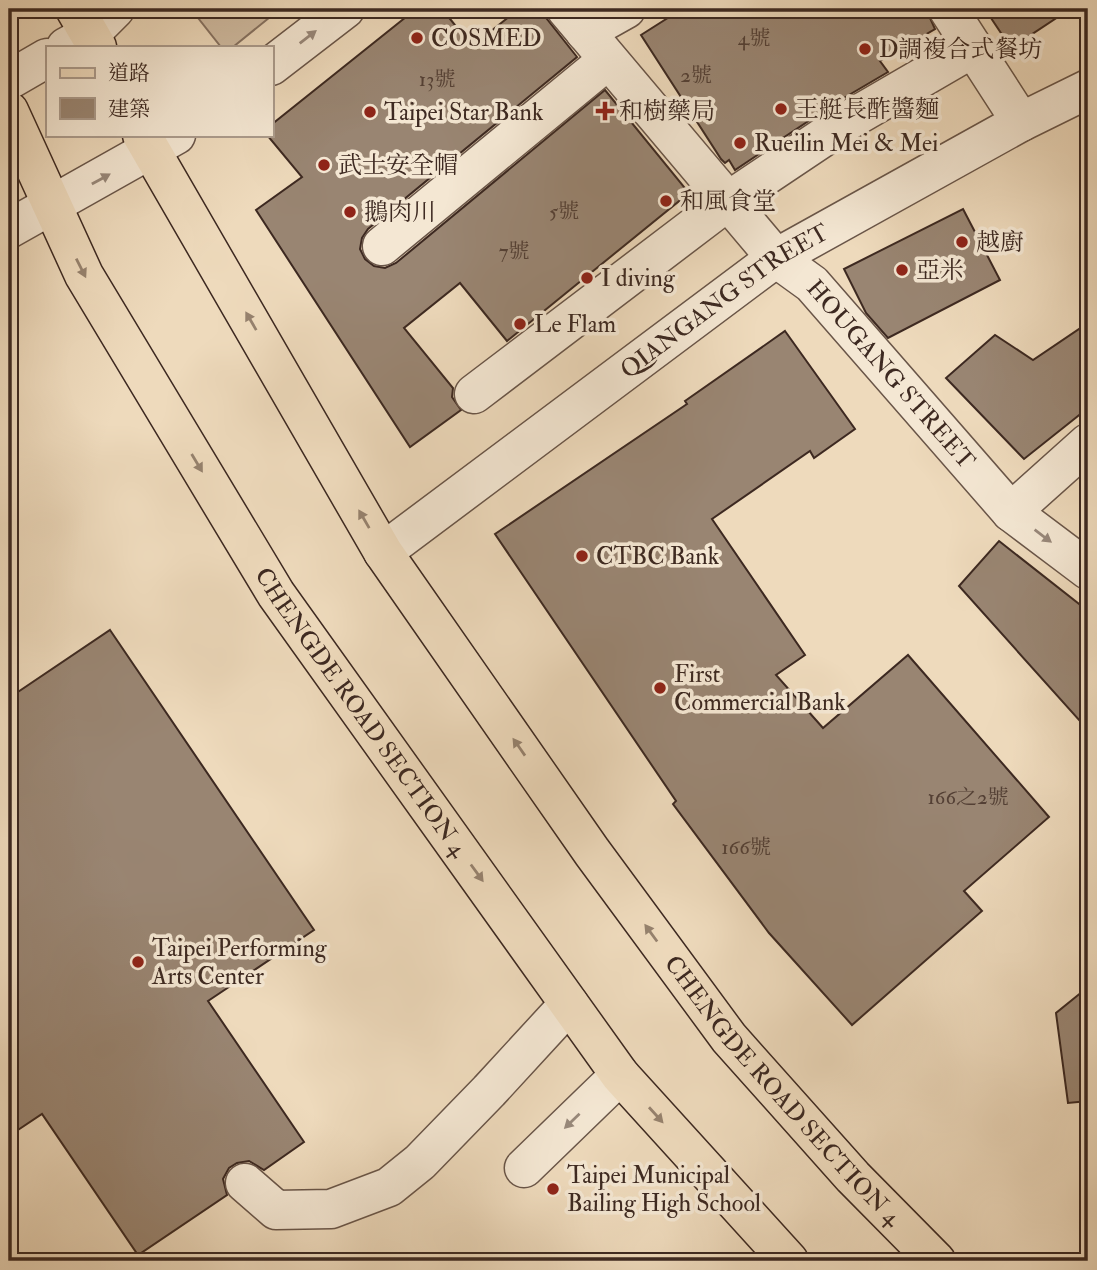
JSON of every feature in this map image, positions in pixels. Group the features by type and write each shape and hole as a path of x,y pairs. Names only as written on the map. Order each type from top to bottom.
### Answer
{"main road":[{"name":"CHENGDE ROAD SECTION 4","path":"9,111 83,275 276,594 620,1075 789,1261"},
{"name":"CHENGDE ROAD SECTION 4","path":"156,140 383,552 592,852 729,1038 853,1177 936,1261"}],"street":[{"path":"273,63 345,9"},
{"path":"382,246 587,33 626,9"},
{"path":"948,9 1021,122"},
{"name":"HOUGANG STREET","path":"587,33 776,258 812,284 1011,512 1088,570"},
{"path":"474,394 728,201 849,120 973,48"},
{"path":"9,80 46,59"},
{"name":"QIANGANG STREET","path":"383,552 776,258 1021,122 1088,89"},
{"path":"9,229 156,140"},
{"path":"1011,512 1088,443"},
{"path":"245,1183 276,1210 331,1209 389,1187 420,1162 569,1004"},
{"path":"524,1168 620,1075"}],"shaded area":[{"path":"191,9 280,9 234,46 220,46"}],"building":[{"path":"416,9 442,9 472,46 519,9 539,9 577,57 368,229 362,238 360,249 365,259 374,266 385,268 396,263 605,90 689,193 507,341 460,283 404,328 453,388 452,397 461,410 410,447 256,210 302,177 268,136 273,136 273,123"},
{"path":"682,9 926,9 935,29 880,61 888,72 837,102 735,170 729,160 725,163 721,159 641,35"},
{"path":"985,9 1070,9 1011,48"},
{"path":"963,209 1000,280 888,338 866,313 844,269"},
{"path":"1088,323 1088,408 1024,459 946,378 995,335 1033,360"},
{"path":"785,331 855,429 814,458 810,451 712,519 805,655 776,675 823,728 908,655 1049,817 964,891 982,911 852,1025 769,933 673,804 676,801 495,534 687,404 685,401"},
{"path":"999,541 1088,611 1088,730 959,586"},
{"name":"Taipei Performing Arts Center","path":"110,630 314,930 208,1001 304,1142 264,1170 249,1161 229,1168 223,1179 227,1195 138,1255 42,1114 9,1136 9,698"},
{"path":"1088,987 1088,1101 1068,1103 1056,1013"}],"place":[{"name":"COSMED","path":"417,38"},
{"name":"D調複合式餐坊","path":"865,49"},
{"name":"王艇長酢醬麵","path":"781,109"},
{"name":"和樹藥局","path":"605,111"},
{"name":"Taipei Star Bank","path":"370,112"},
{"name":"Rueilin Mei & Mei","path":"740,143"},
{"name":"武士安全帽","path":"324,165"},
{"name":"和風食堂","path":"666,201"},
{"name":"鵝肉川","path":"350,212"},
{"name":"越廚","path":"962,242"},
{"name":"亞米","path":"902,270"},
{"name":"I diving","path":"587,278"},
{"name":"Le Flam","path":"520,324"},
{"name":"CTBC Bank","path":"582,556"},
{"name":"First Commercial Bank","path":"660,688"},
{"name":"Taipei Performing Arts Center","path":"138,962"},
{"name":"Taipei Municipal Bailing High School","path":"553,1189"}]}
